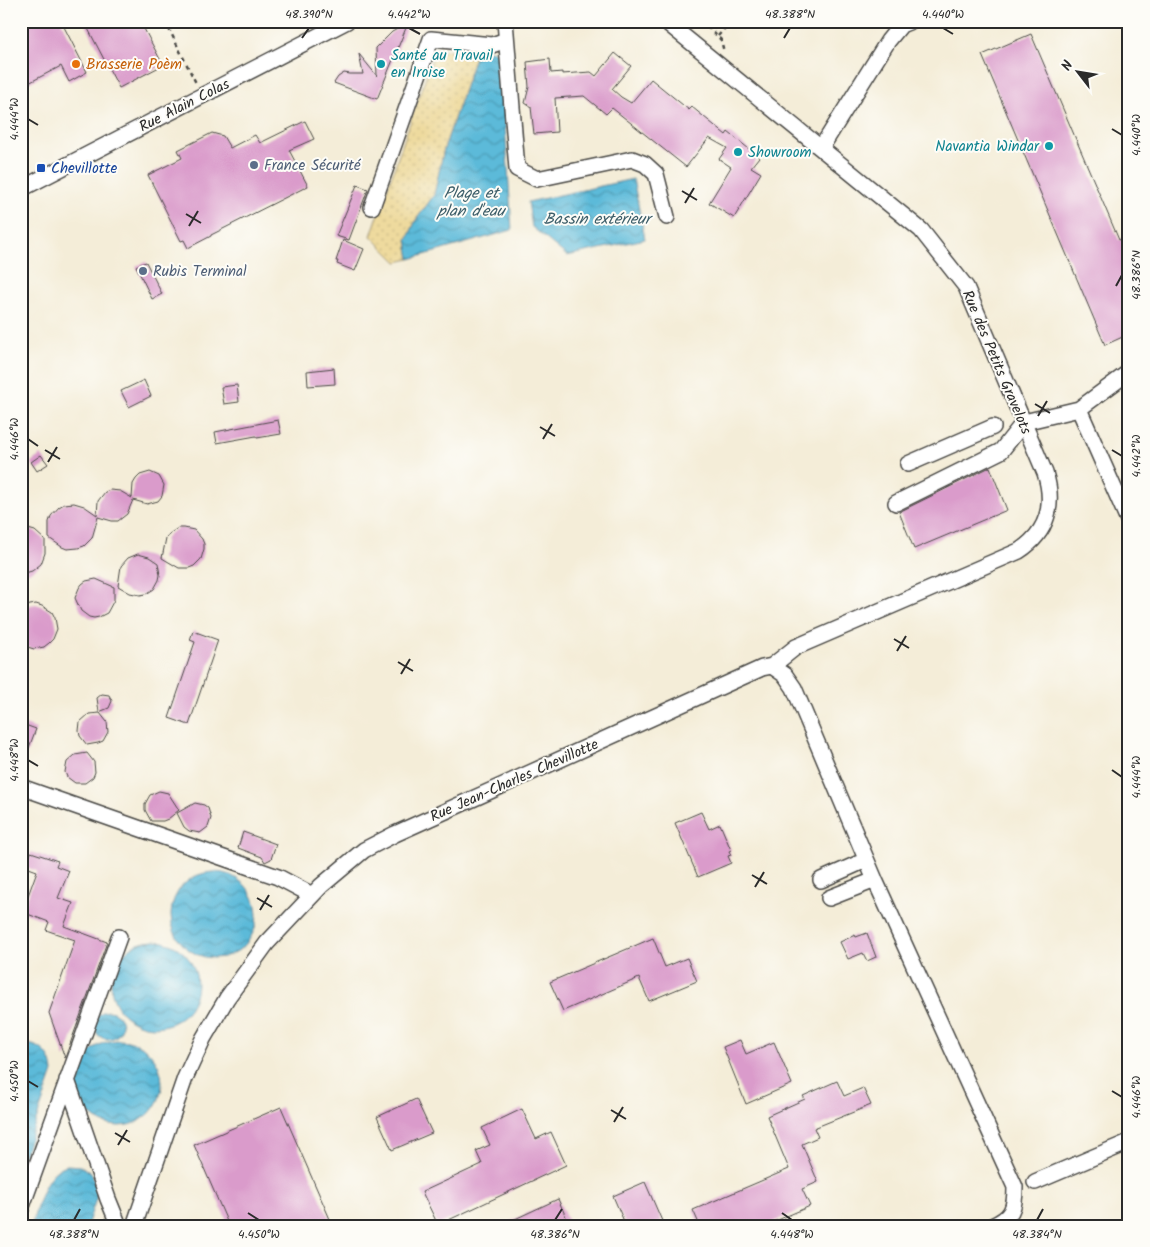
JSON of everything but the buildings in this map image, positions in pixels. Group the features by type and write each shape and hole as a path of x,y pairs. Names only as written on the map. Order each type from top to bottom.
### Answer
{"street":[{"name":"Rue Alain Colas","path":"21,189 347,21"},
{"path":"505,21 518,169 537,179 632,160 645,164 656,174 667,217"},
{"name":"Rue des Petits Gravelots","path":"665,21 715,64 921,230 966,288 1024,422 1045,473 1050,491 1049,512 1045,522 1032,542 1019,551 796,647 772,666"},
{"path":"821,148 888,41 901,25 911,21"},
{"path":"372,207 431,39 492,45 506,40"},
{"path":"896,503 1001,451 1024,422 1079,409 1129,372"},
{"path":"1079,409 1129,522"},
{"path":"908,464 993,427"},
{"path":"772,666 785,675 794,688 866,860 1015,1188 1015,1205 1004,1220 992,1226"},
{"name":"Rue Jean-Charles Chevillotte","path":"134,1226 182,1086 203,1040 227,998 267,943 321,886 364,850 396,834 762,668 772,666"},
{"path":"21,787 278,877 312,895"},
{"path":"821,880 866,860"},
{"path":"829,898 875,880"},
{"path":"21,1210 119,937"},
{"path":"67,1080 119,1226"},
{"path":"1035,1182 1129,1142"}],"path":[{"path":"165,21 203,96"},
{"path":"702,21 721,40 724,52 715,64"},
{"path":"718,36 730,21"}],"sand":[{"path":"435,50 477,51 444,149 434,195 416,220 407,240 410,259 397,262 371,236"}],"water":[{"name":"Plage et plan d'eau","path":"477,51 495,51 501,64 512,230 410,259 407,240 416,220 434,195 444,149"},
{"name":"Bassin extérieur","path":"633,179 645,239 567,256 532,227 528,202"},
{"path":"214,872 230,875 238,879 250,891 254,899 257,915 254,931 250,939 238,951 230,955 214,958 198,955 190,951 178,939 174,931 171,915 174,899 178,891 190,879 198,875"},
{"path":"154,941 170,944 178,948 190,960 194,968 197,984 194,1000 190,1008 178,1020 170,1024 154,1027 138,1024 130,1020 118,1008 114,1000 111,984 114,968 118,960 130,948 138,944"},
{"path":"108,1011 118,1015 122,1025 118,1035 108,1039 98,1035 94,1025 98,1015"},
{"path":"119,1040 135,1043 143,1047 155,1059 159,1067 162,1083 159,1099 155,1107 143,1119 135,1123 119,1126 103,1123 95,1119 83,1107 79,1099 76,1083 79,1067 83,1059 95,1047 103,1043"},
{"path":"29,1044 43,1050 49,1057 53,1072 21,1164 21,1045"},
{"path":"67,1165 81,1166 92,1174 98,1193 87,1226 31,1226 47,1182 52,1174"}],"place":[{"name":"Brasserie Poèm","path":"76,64"},
{"name":"Santé au Travail en Iroise","path":"381,64"},
{"name":"Navantia Windar","path":"1049,146"},
{"name":"Showroom","path":"738,152"},
{"name":"France Sécurité","path":"254,165"},
{"name":"Chevillotte","path":"41,168"},
{"name":"Rubis Terminal","path":"143,271"}]}
